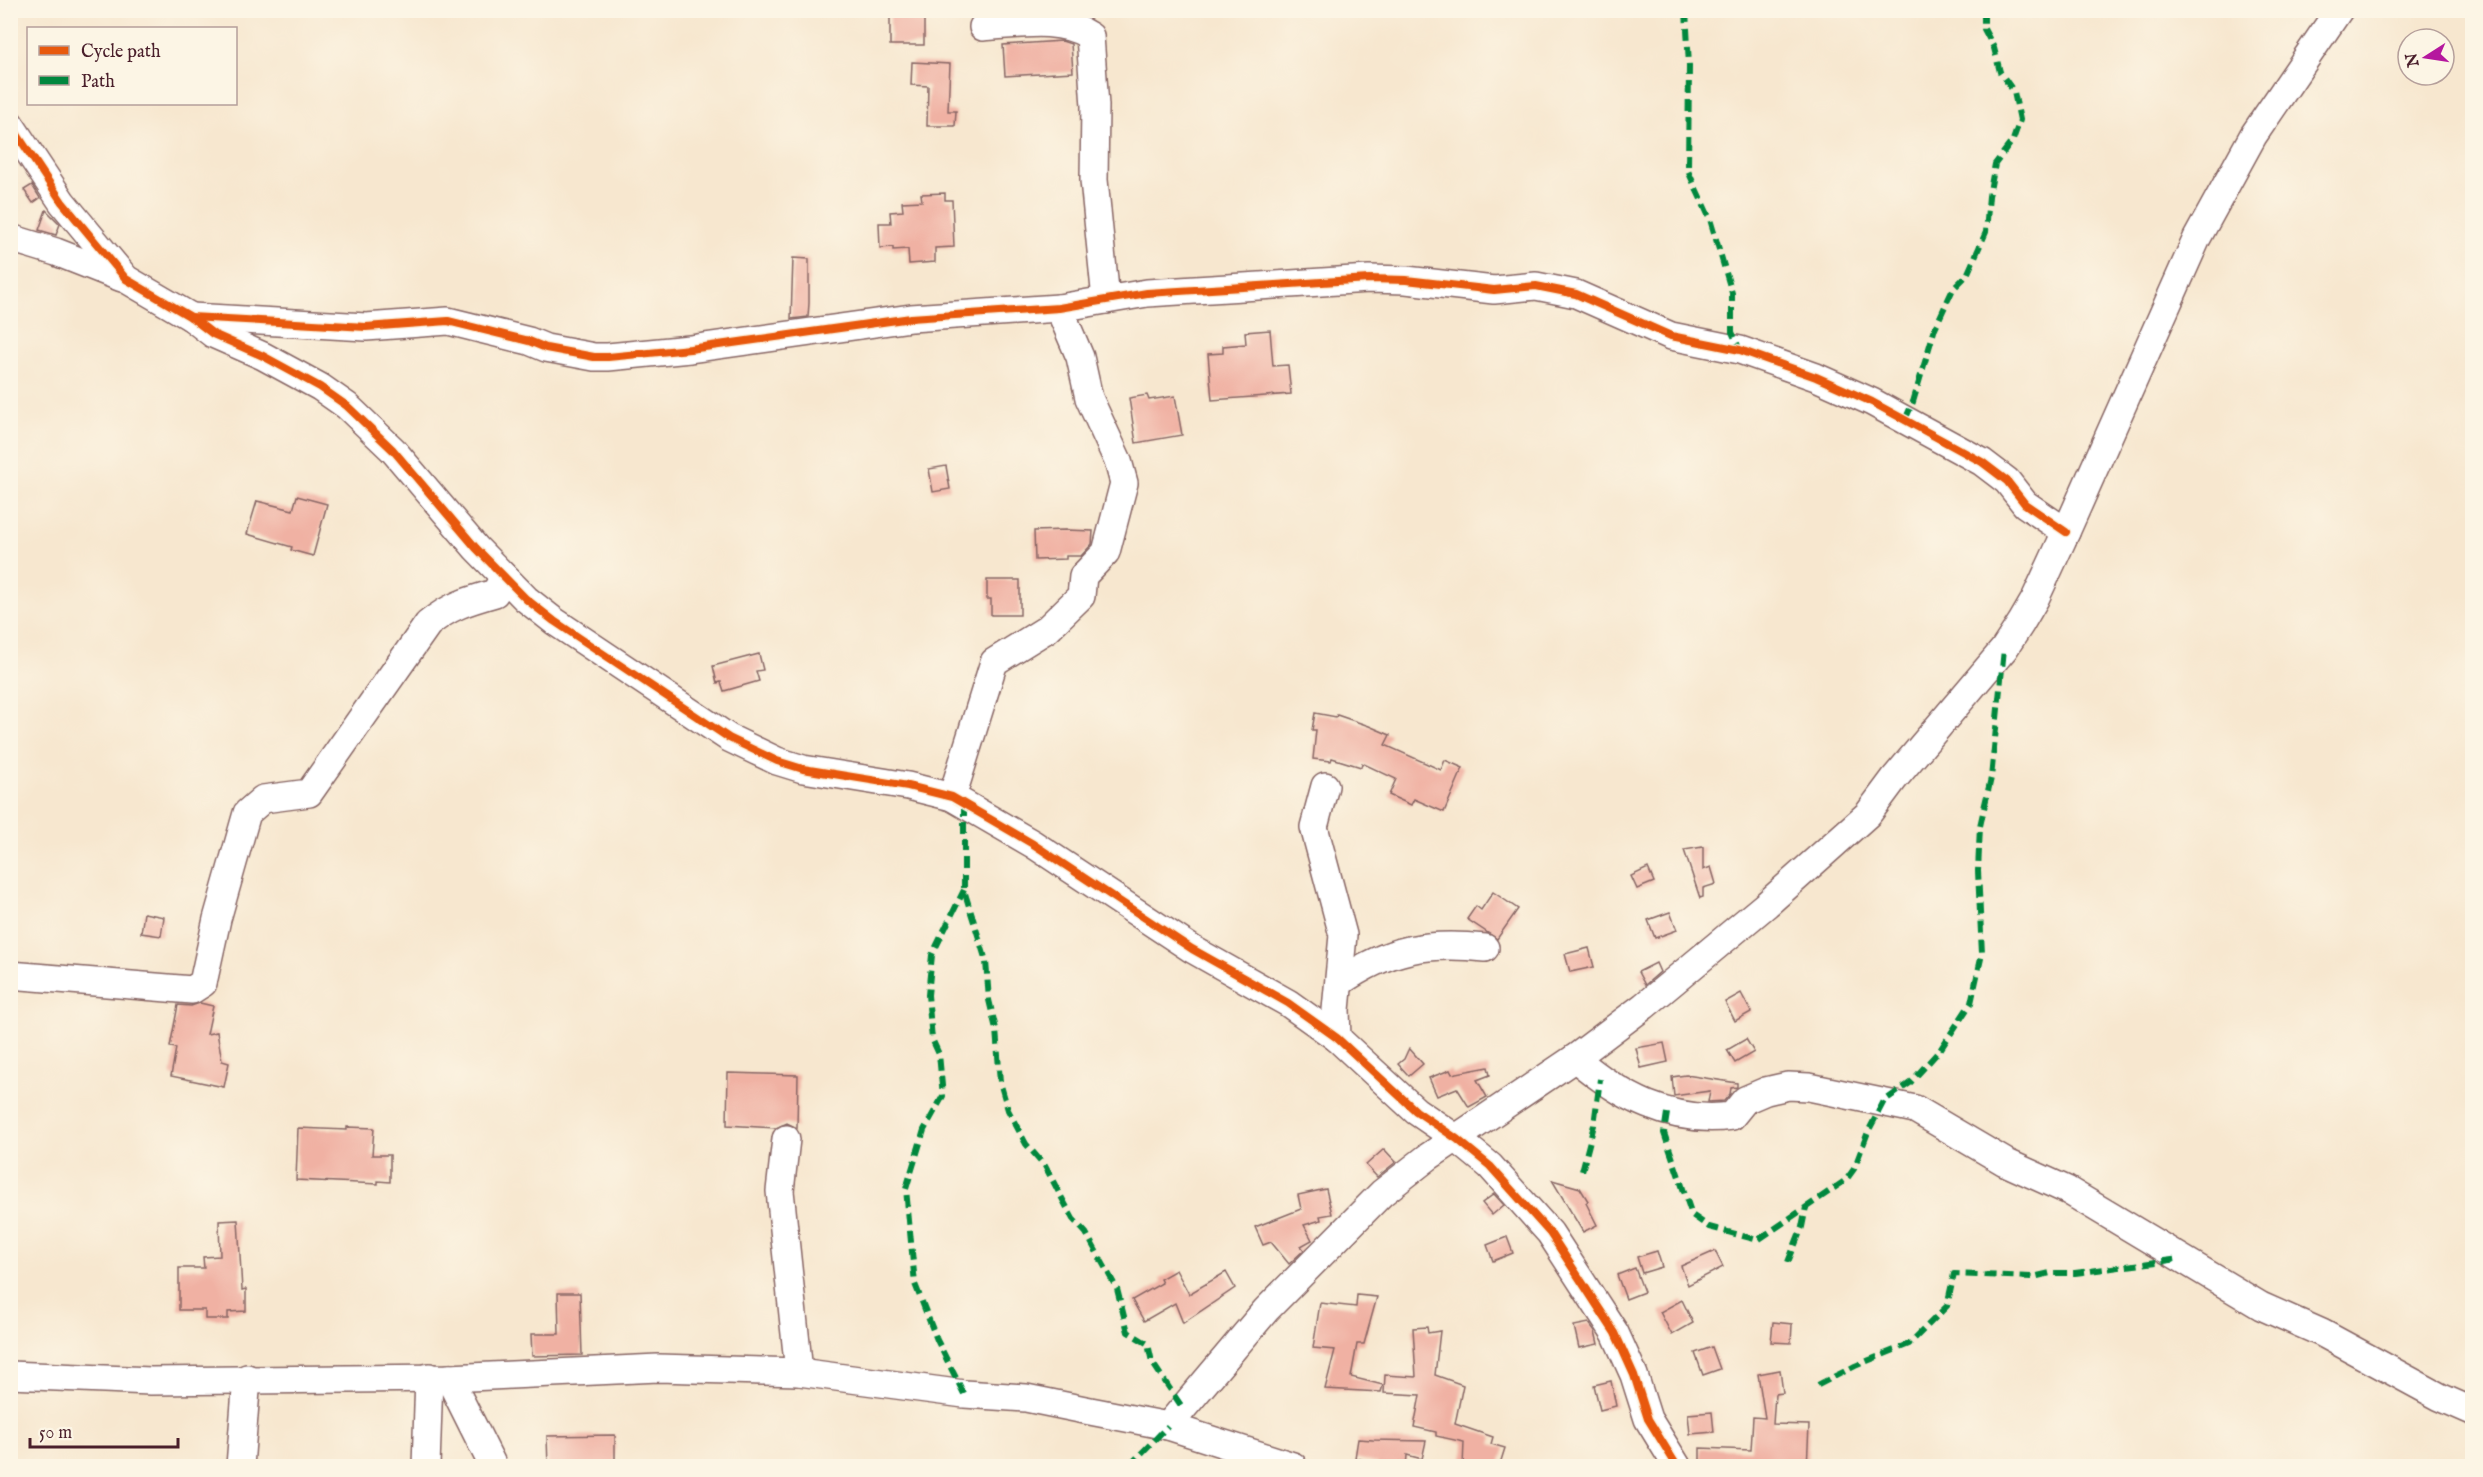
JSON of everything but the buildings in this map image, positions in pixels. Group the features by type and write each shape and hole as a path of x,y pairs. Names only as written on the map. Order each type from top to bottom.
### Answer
{"street":[{"path":"1168,1426 1266,1310 1382,1193 1428,1157 1575,1058 1644,1006 1758,911 1868,814 1894,779 2004,649 2035,599 2197,238 2253,136 2339,10"},
{"path":"982,27 1057,24 1078,28 1089,36 1095,106 1094,180 1106,300"},
{"path":"10,124 62,202 126,279"},
{"path":"10,238 56,252 126,279 191,317 213,334 263,356 320,387 347,406 393,450 526,599 554,621 729,738 755,752 803,769 908,786 952,797 1034,844 1192,949 1288,1003 1337,1038 1416,1112 1457,1139 1490,1166 1550,1233 1615,1333 1634,1375 1648,1419 1677,1467"},
{"path":"191,317 366,327 448,321 529,341 546,348 594,357 608,357 690,349 911,318 1059,308 1147,293 1369,279 1406,280 1494,290 1536,286 1576,294 1671,336 1740,350 1816,377 1872,402 1982,462 2007,481 2025,504 2066,532"},
{"path":"952,797 994,662 1047,629 1081,596 1083,576 1106,552 1124,483 1118,461 1089,398 1080,357 1059,308"},
{"path":"10,975 192,990 203,983 217,919 247,813 263,799 309,793 428,624 445,610 460,603 495,593 504,577"},
{"path":"1326,786 1314,827 1343,935 1336,1010 1337,1038"},
{"path":"1340,982 1356,971 1406,949 1449,944 1485,948"},
{"path":"1575,1058 1620,1092 1667,1113 1712,1118 1732,1116 1745,1100 1766,1091 1788,1086 1809,1087 1915,1109 2005,1162 2067,1190 2261,1306 2322,1333 2472,1412"},
{"path":"786,1139 780,1191 799,1372"},
{"path":"10,1376 151,1381 439,1377 658,1368 799,1372 963,1394 1026,1398 1168,1426 1293,1467"},
{"path":"426,1467 439,1377"},
{"path":"439,1377 493,1467"},
{"path":"240,1467 247,1378"}],"marked path":[{"path":"1686,10 1689,66 1688,171 1710,219 1732,293 1732,332 1740,350"},
{"path":"1905,420 1913,402 1935,328 1953,289 1967,275 1986,232 1995,164 2013,140 2020,120 2014,92 2000,72 1994,48 1984,29 1984,10"},
{"path":"1667,1113 1664,1133 1692,1215 1709,1227 1758,1240 1846,1180 1854,1169 1868,1132 1884,1101 1910,1083 1940,1050 1971,1003 1982,954 1978,871 1980,826 1991,778 2004,649"},
{"path":"964,804 964,890 986,961 989,1000 996,1029 1000,1082 1008,1110 1026,1144 1045,1166 1073,1219 1086,1233 1117,1289 1128,1332 1148,1344 1152,1362 1182,1407"},
{"path":"964,890 932,955 928,995 932,1039 939,1054 943,1096 924,1130 906,1189 915,1284 937,1340 964,1394"},
{"path":"1582,1171 1594,1125 1600,1079"},
{"path":"1788,1262 1802,1227 1806,1207"},
{"path":"1818,1385 1855,1366 1909,1344 1947,1306 1954,1274 2033,1277 2050,1273 2075,1273 2179,1259"},
{"path":"1129,1466 1168,1426"}],"cycle path":[{"path":"10,124 62,202 126,279 191,317 213,334 263,356 320,387 347,406 393,450 476,548 526,599 554,621 729,738 777,761 803,769 908,786 952,797 1033,844 1192,949 1288,1003 1337,1038 1416,1111 1457,1139 1490,1166 1550,1233 1615,1333 1634,1375 1648,1419 1677,1466"},
{"path":"191,317 366,327 448,321 529,341 546,348 594,357 608,357 690,349 911,318 1059,308 1147,293 1369,279 1406,280 1494,290 1536,286 1576,294 1671,336 1740,350 1816,377 1872,402 1982,462 2007,481 2025,504 2066,532"}]}
